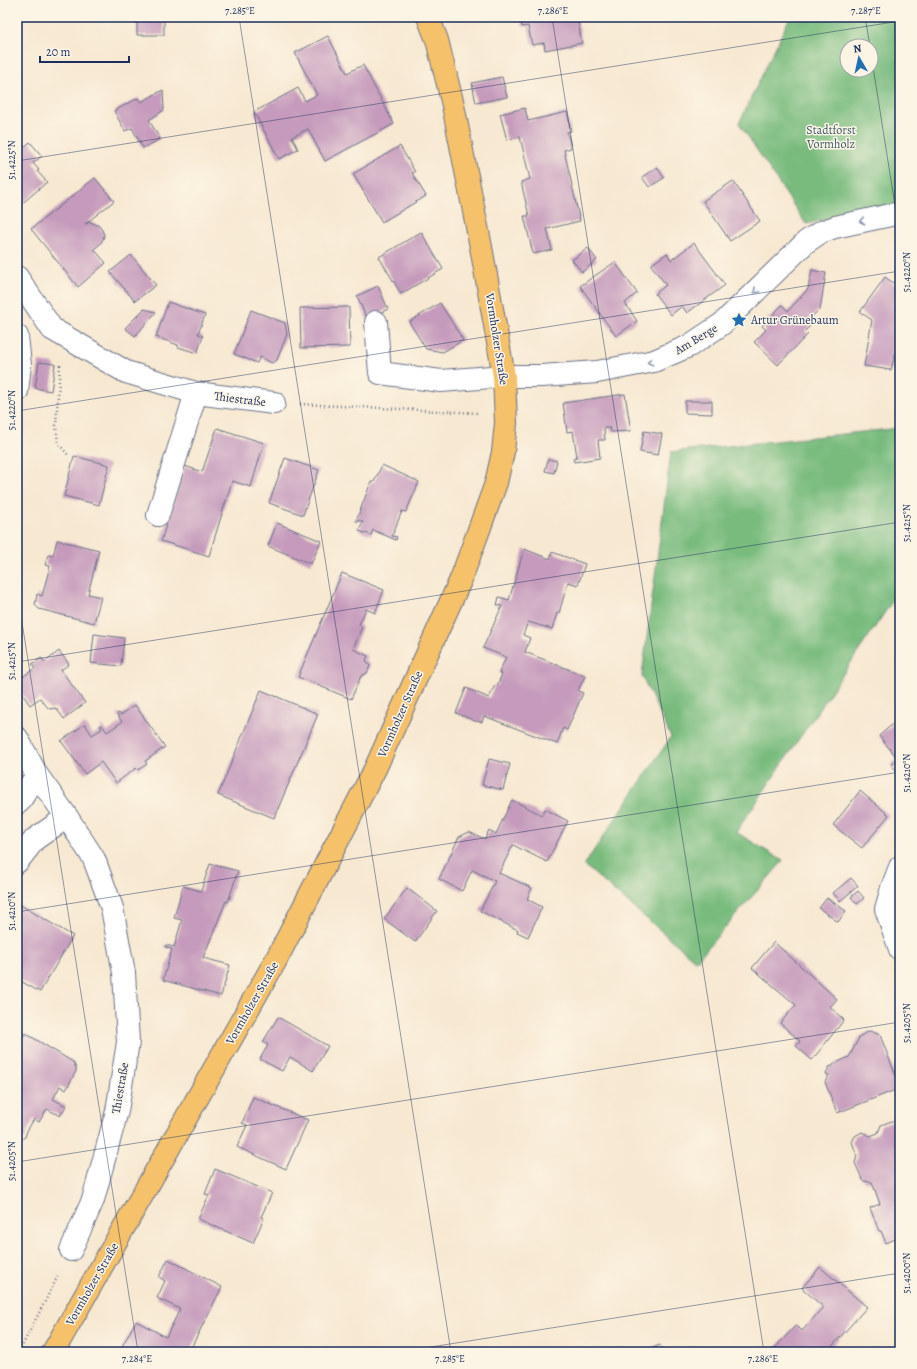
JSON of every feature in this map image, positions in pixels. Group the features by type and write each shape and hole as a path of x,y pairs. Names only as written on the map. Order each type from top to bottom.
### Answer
{"main road":[{"name":"Vormholzer Straße","path":"53,1352 276,960 375,769 461,579 496,483 503,452 506,423 504,376 480,239 453,105 437,40 428,17"}],"street":[{"name":"Am Berge","path":"376,322 380,373 441,381 504,376 542,376 597,372 654,362 689,346 722,324 806,242 821,232 835,227 900,213"},
{"name":"Thiestraße","path":"17,277 52,329 126,372 196,393 274,403"},
{"path":"17,336 20,365 17,391"},
{"path":"158,515 196,393"},
{"name":"Thiestraße","path":"17,738 37,775 67,817 94,859 112,908 124,973 128,1042 117,1111 93,1200 75,1227 71,1250"},
{"path":"18,802 37,775"},
{"path":"17,862 35,838 67,817"},
{"path":"900,867 893,898 900,948"}],"path":[{"path":"52,329 60,364 56,425 58,443 69,456"},
{"name":"Thiestraße","path":"274,403 505,414"},
{"path":"19,1352 71,1250"}],"green space":[{"name":"Stadtforst Vormholz","path":"790,17 900,17 900,204 806,224 739,123"},
{"path":"900,428 900,590 736,832 783,861 696,961 584,865 671,737 642,676 671,452"}],"building":[{"path":"137,17 164,17 164,35 137,35"},
{"path":"520,17 577,17 582,43 545,50 544,43 532,45 528,26 522,27"},
{"path":"328,36 347,73 363,65 394,124 325,161 308,129 292,137 298,149 279,159 254,112 298,88 305,101 317,95 295,53"},
{"path":"502,77 507,97 476,103 472,83"},
{"path":"163,90 164,110 149,120 160,139 143,148 132,128 125,131 114,111 138,98 141,102"},
{"path":"525,108 528,121 567,112 571,131 567,132 571,148 564,150 580,221 547,229 552,250 533,254 524,216 529,216 521,182 530,179 520,137 507,140 500,114"},
{"path":"30,142 42,156 33,163 39,170 37,171 47,182 17,208 17,153"},
{"path":"400,146 415,172 412,173 426,196 382,222 353,174"},
{"path":"657,167 664,178 649,187 642,177"},
{"path":"95,178 114,201 85,224 90,222 99,226 102,230 104,235 103,239 94,249 106,263 78,287 31,229"},
{"path":"733,181 760,221 730,241 703,201"},
{"path":"421,232 443,269 401,294 379,257"},
{"path":"694,243 725,285 687,313 682,306 671,315 655,294 666,285 651,265 667,253 671,260"},
{"path":"588,248 597,260 582,272 572,260"},
{"path":"131,255 156,285 135,301 110,272"},
{"path":"615,262 637,293 625,303 637,321 616,336 580,286"},
{"path":"812,270 826,273 820,309 808,320 812,324 805,331 808,334 778,365 754,342 766,330 762,326 782,305 788,311 808,289"},
{"path":"885,277 900,288 900,340 891,370 864,366 872,320 860,312"},
{"path":"378,286 388,309 367,319 357,296"},
{"path":"168,302 205,315 198,334 203,336 197,353 178,347 178,345 156,337"},
{"path":"440,303 463,340 443,352 426,349 409,322"},
{"path":"349,307 350,347 301,348 300,308"},
{"path":"144,309 156,312 135,336 125,328"},
{"path":"251,310 285,323 287,334 277,360 272,363 260,357 257,363 234,354"},
{"path":"39,362 55,364 51,391 35,388"},
{"path":"625,394 631,431 611,432 610,428 604,428 605,440 598,440 600,458 574,462 573,459 577,457 573,431 567,432 563,403"},
{"path":"685,401 712,401 712,414 685,413"},
{"path":"217,428 264,443 251,487 232,481 209,556 161,541 185,466 202,472"},
{"path":"644,431 662,434 658,455 640,452"},
{"path":"74,456 109,465 99,505 64,496"},
{"path":"285,458 319,470 303,515 269,503"},
{"path":"548,459 557,461 554,473 545,471"},
{"path":"382,465 419,482 406,512 402,511 392,536 397,537 396,540 373,530 371,535 359,531 363,522 359,520 358,522 356,521 371,482 374,482"},
{"path":"277,523 321,541 311,564 268,546"},
{"path":"57,540 99,550 88,594 101,597 94,623 39,609 35,605 37,594 42,596 50,566 45,565 48,555 53,556"},
{"path":"524,549 550,559 552,552 585,564 578,585 568,582 559,613 557,613 552,629 528,622 523,635 530,638 525,652 585,676 578,691 583,693 567,730 563,728 557,744 484,716 482,722 475,721 456,713 466,688 489,698 495,685 497,686 502,674 499,673 506,657 483,648 502,606 497,605 499,597 509,600"},
{"path":"342,573 384,590 375,613 366,609 359,625 362,627 353,649 368,656 366,660 370,666 367,673 361,676 351,699 298,677"},
{"path":"94,634 124,638 121,666 91,663"},
{"path":"59,651 69,664 61,670 85,703 64,719 56,708 48,708 40,698 30,705 17,687 17,681 35,668 32,664 41,658 45,662"},
{"path":"261,690 318,714 274,818 218,795"},
{"path":"135,705 165,747 145,761 147,764 138,770 136,768 116,783 101,762 85,774 61,741 85,724 92,735 102,729 100,726 102,725 107,732 122,722 117,714 119,713 121,715"},
{"path":"895,722 898,726 900,724 900,776 891,764 898,759 879,736"},
{"path":"489,759 510,764 503,790 482,785"},
{"path":"860,791 889,815 862,848 833,825"},
{"path":"512,800 542,815 545,809 568,821 547,862 513,845 499,873 532,888 527,899 542,907 528,937 517,932 518,930 480,911 495,881 472,870 462,891 439,879 459,837 469,832 485,839 489,830 496,834"},
{"path":"210,864 238,871 228,902 226,901 203,958 230,965 221,996 163,980 172,949 165,947 166,945 174,947 182,920 174,918 183,886 201,891"},
{"path":"851,878 858,886 840,901 833,893"},
{"path":"407,888 437,911 415,942 384,919"},
{"path":"858,891 864,898 857,904 851,897"},
{"path":"827,898 846,911 838,922 819,908"},
{"path":"17,903 73,936 40,992 17,979"},
{"path":"774,942 837,999 830,1007 844,1020 812,1060 796,1046 800,1041 780,1023 796,1005 752,968"},
{"path":"278,1017 328,1046 313,1071 290,1057 282,1071 260,1059 268,1045 263,1042"},
{"path":"870,1031 880,1035 899,1084 898,1089 837,1113 825,1082 829,1075 826,1074 830,1066 832,1067 834,1064 849,1057 860,1036"},
{"path":"25,1033 73,1062 76,1071 66,1090 60,1086 53,1099 66,1106 60,1116 47,1109 39,1122 34,1119 25,1137 17,1141 17,1044 18,1045"},
{"path":"253,1097 308,1120 286,1169 237,1147 247,1125 242,1123"},
{"path":"900,1118 900,1237 886,1243 881,1231 879,1231 870,1208 880,1204 872,1182 863,1181 855,1163 857,1156 852,1142 855,1136 862,1132 870,1136 878,1133 881,1125"},
{"path":"215,1169 272,1193 261,1217 264,1218 253,1243 198,1219 209,1195 205,1194"},
{"path":"168,1259 222,1287 190,1350 185,1348 183,1352 128,1352 121,1348 136,1321 166,1337 180,1309 157,1298 165,1281 159,1277"},
{"path":"820,1267 867,1307 827,1352 823,1349 821,1352 777,1352 774,1349 796,1325 802,1331 823,1307 802,1288"},
{"path":"660,1345 663,1352 642,1352"}],"place":[{"name":"Artur Grünebaum","path":"739,320"}]}
